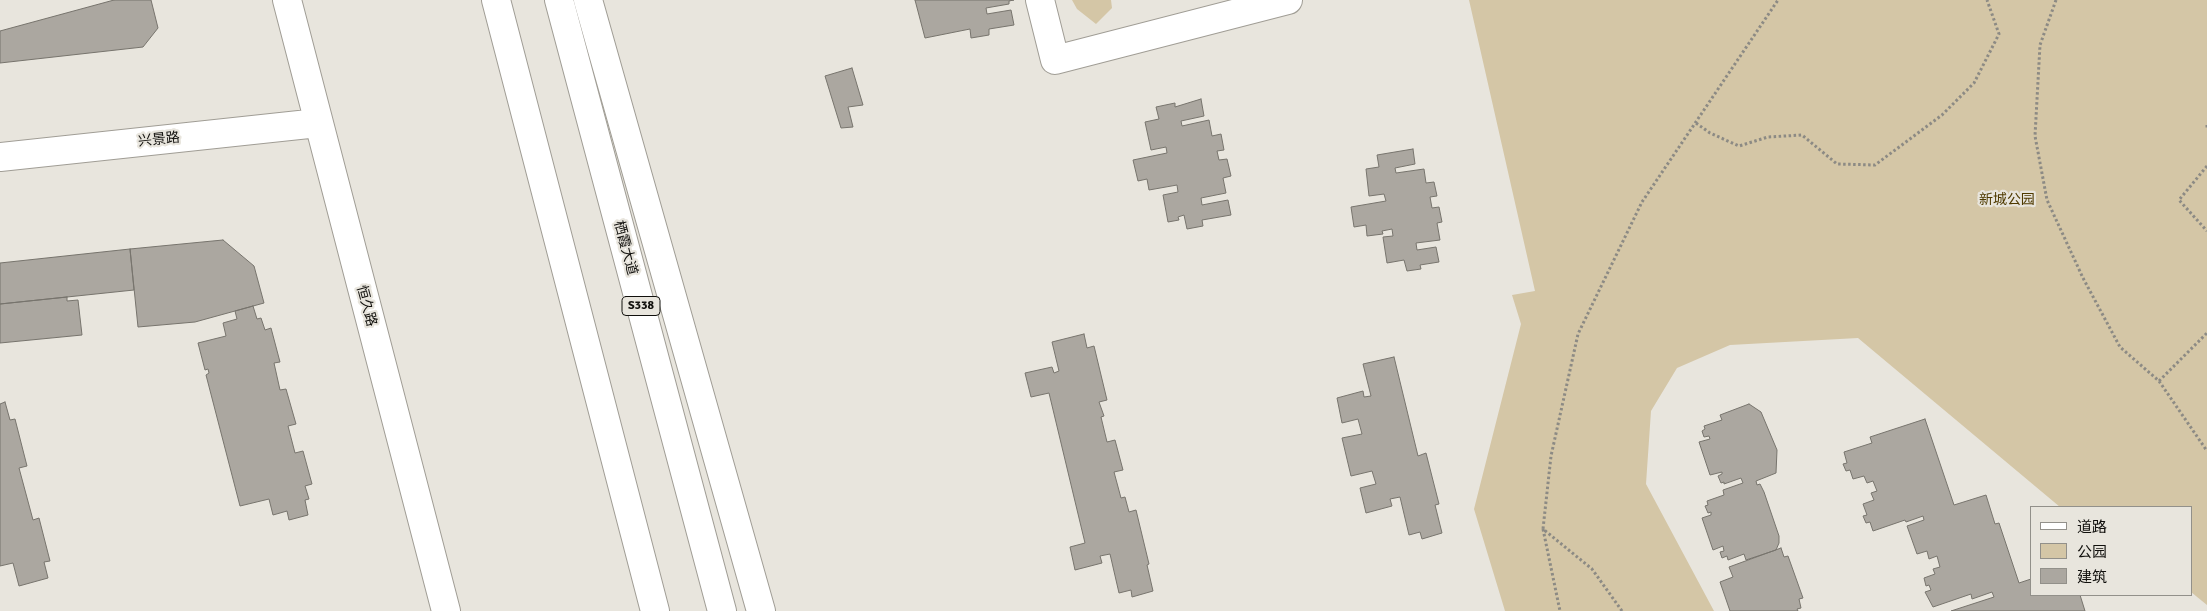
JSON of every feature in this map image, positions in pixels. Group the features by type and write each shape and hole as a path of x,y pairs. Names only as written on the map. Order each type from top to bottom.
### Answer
{"street":[{"name":"恒久路","path":"287,0 446,611"},
{"path":"496,0 655,611"},
{"name":"栖霞大道","path":"559,0 722,611"},
{"path":"588,0 761,611"},
{"path":"1040,0 1055,60 1288,0"},
{"name":"兴景路","path":"0,157 318,123"}],"path":[{"path":"1560,611 1543,529 1550,456 1578,334 1642,202 1778,0"},
{"path":"1696,123 1710,133 1739,146 1768,137 1802,136 1837,164 1875,165 1942,115 1974,83 1999,34 1987,0"},
{"path":"2056,0 2040,45 2035,136 2047,200 2083,278 2120,347 2159,381 2207,451"},
{"path":"2207,166 2179,200 2207,231"},
{"path":"2159,381 2207,333"},
{"path":"1543,529 1592,569 1622,611"}],"green space":[{"path":"1072,0 1111,0 1112,8 1096,24 1077,9"},
{"name":"新城公园","path":"1469,0 2207,0 2207,605 2192,593 2192,506 2059,506 1858,338 1730,345 1677,368 1651,411 1646,484 1714,611 1505,611 1474,509 1521,324 1512,295 1535,291"}],"building":[{"path":"114,0 151,0 158,28 143,47 0,63 0,31"},
{"path":"915,0 1014,0 1009,1 1009,4 986,8 987,14 1011,10 1014,25 989,29 989,35 971,38 970,29 925,38"},
{"path":"852,68 863,105 848,107 853,127 841,128 825,76"},
{"path":"1201,99 1204,116 1181,121 1182,126 1209,120 1212,136 1221,134 1224,150 1217,151 1219,160 1227,159 1231,176 1223,178 1226,193 1201,198 1202,205 1228,200 1231,215 1202,220 1203,226 1187,229 1184,215 1178,217 1179,220 1168,222 1163,195 1178,192 1177,185 1149,190 1147,179 1138,181 1133,160 1167,153 1166,147 1151,150 1145,122 1159,119 1156,107 1175,103 1175,107"},
{"path":"1413,149 1415,164 1395,168 1396,173 1424,169 1426,183 1434,182 1437,196 1430,197 1432,208 1439,207 1442,222 1437,223 1440,240 1416,243 1417,250 1436,247 1439,262 1420,265 1421,269 1407,271 1404,260 1387,263 1383,237 1393,236 1392,229 1382,231 1383,234 1367,236 1366,225 1354,227 1351,207 1386,201 1384,194 1369,196 1366,169 1379,167 1377,155"},
{"path":"223,240 254,266 264,303 195,322 138,327 130,249"},
{"path":"130,249 134,290 0,304 0,263"},
{"path":"67,297 67,301 78,300 82,335 0,343 0,304"},
{"path":"253,306 257,319 261,318 265,330 271,328 280,362 274,363 280,390 286,389 296,424 288,426 295,453 303,451 312,484 305,486 309,499 305,500 308,515 289,520 287,511 273,515 269,499 240,506 206,375 209,373 208,369 205,370 198,343 226,336 223,323 237,319 235,311"},
{"path":"1084,334 1087,348 1094,346 1107,400 1099,402 1104,416 1101,417 1107,442 1115,440 1123,470 1114,472 1121,498 1125,497 1129,512 1136,510 1149,564 1147,565 1153,591 1132,597 1131,590 1119,593 1110,554 1100,556 1102,563 1075,570 1070,547 1085,543 1049,393 1031,397 1025,373 1052,367 1054,373 1059,371 1052,342"},
{"path":"1394,357 1418,456 1426,453 1439,504 1435,505 1442,533 1422,539 1420,532 1409,535 1400,497 1390,499 1392,506 1366,513 1360,488 1376,484 1372,471 1351,476 1342,438 1362,434 1358,419 1342,423 1337,398 1363,391 1364,397 1371,396 1363,364"},
{"path":"5,402 10,420 15,419 27,466 19,468 33,520 39,518 50,561 44,562 48,578 19,586 13,563 0,566 0,404"},
{"path":"1749,404 1761,412 1777,450 1776,473 1756,481 1757,485 1760,484 1764,492 1779,536 1779,543 1776,550 1746,560 1744,554 1728,560 1727,556 1722,558 1720,552 1724,551 1723,546 1713,550 1702,518 1711,515 1711,512 1708,513 1705,506 1708,505 1707,501 1724,495 1723,490 1743,483 1741,478 1724,484 1724,482 1721,483 1718,476 1722,472 1710,475 1699,442 1710,439 1709,436 1704,437 1702,431 1705,429 1704,426 1722,420 1720,415"},
{"path":"1925,419 1954,505 1986,495 1995,524 1999,523 2019,583 2030,579 2030,596 2080,596 2085,611 1951,611 1994,597 1992,592 1972,599 1971,594 1933,607 1925,592 1931,590 1929,585 1926,586 1924,578 1935,574 1933,569 1940,567 1937,556 1929,559 1927,551 1917,554 1907,526 1924,520 1923,516 1873,531 1870,522 1866,523 1863,516 1867,515 1863,504 1874,500 1871,493 1877,491 1873,481 1867,483 1864,476 1853,479 1850,470 1846,471 1843,464 1847,463 1844,452 1872,443 1870,437"},
{"path":"1781,548 1784,557 1788,556 1803,598 1799,599 1801,608 1797,609 1798,611 1730,611 1720,582 1733,577 1729,567"}]}
